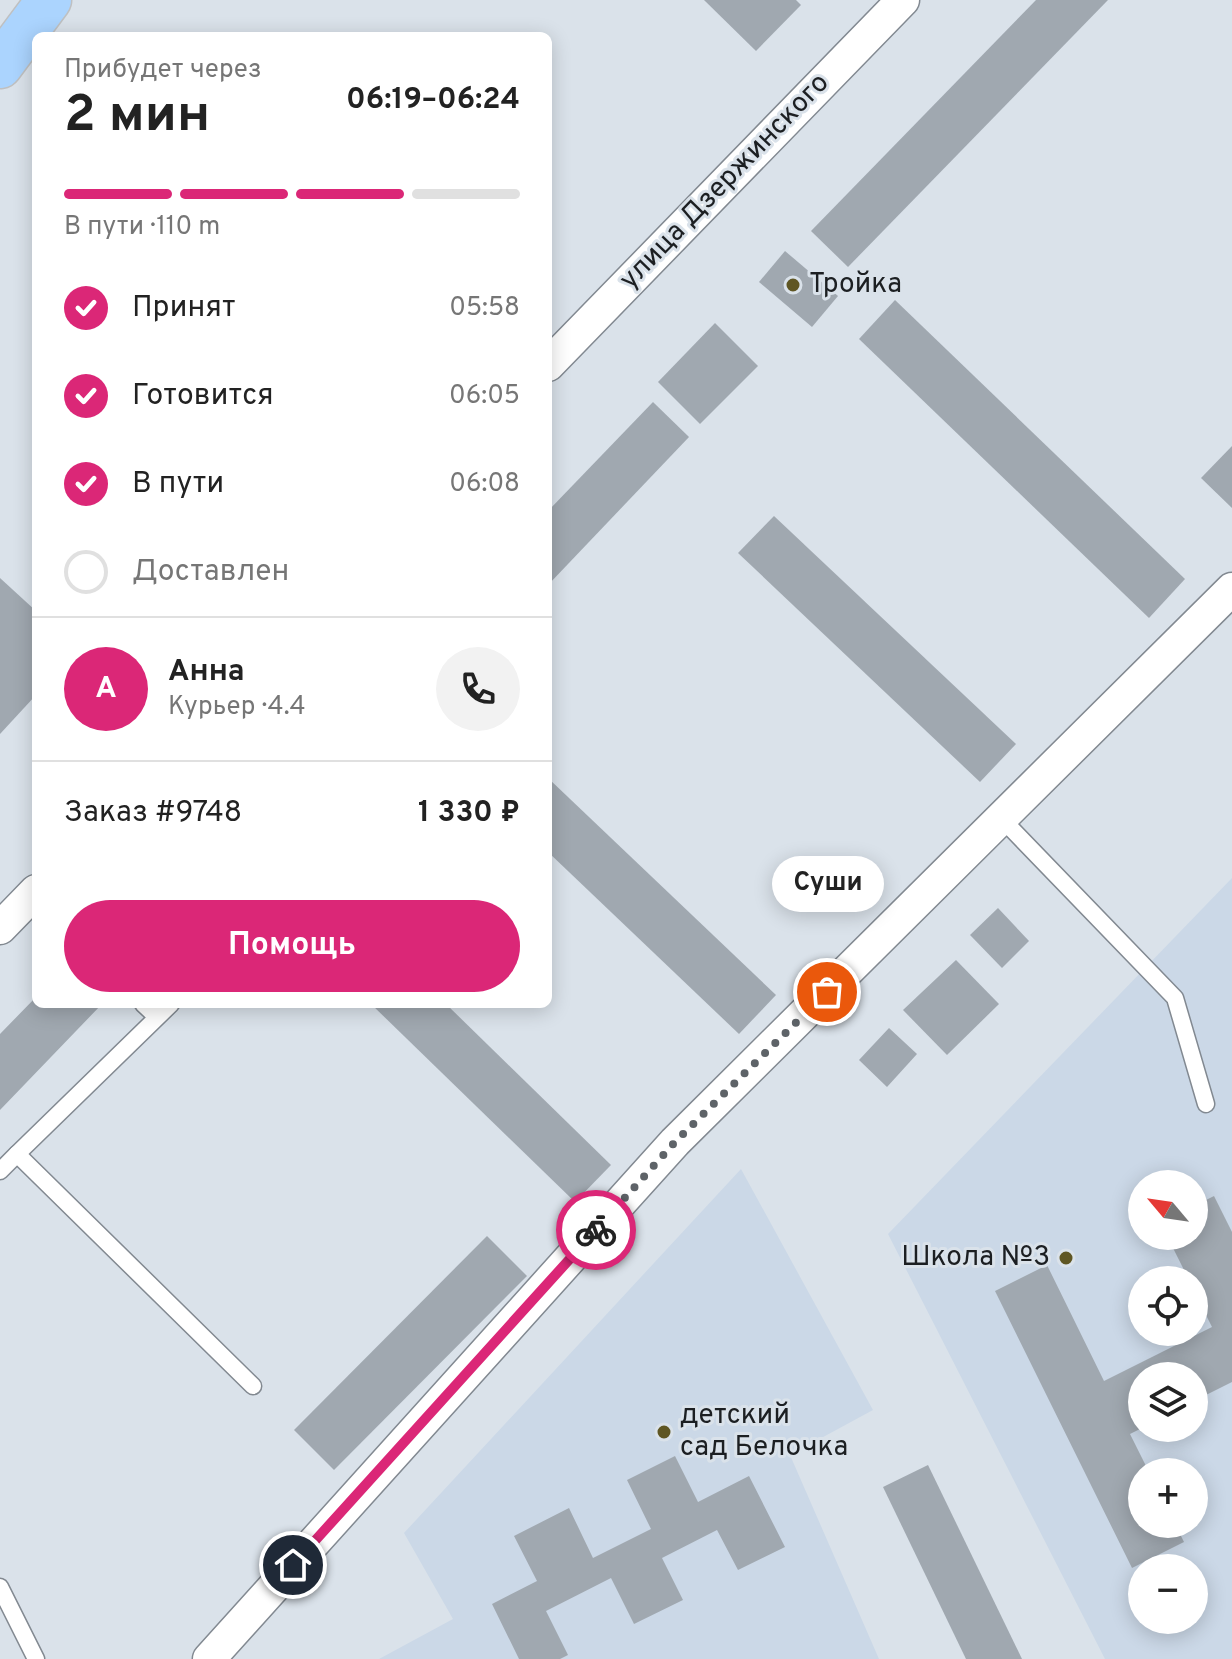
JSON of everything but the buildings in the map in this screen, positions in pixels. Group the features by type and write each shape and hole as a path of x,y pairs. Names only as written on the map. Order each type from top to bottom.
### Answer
{"highway":[{"path":"0,66 49,0"}],"street":[{"name":"улица Дзержинского","path":"552,361 903,0"},
{"path":"209,1659 675,1142 1232,589"},
{"path":"0,928 32,898"}],"lane":[{"path":"1002,819 1175,998 1206,1104"},
{"path":"147,1008 157,1017"},
{"path":"0,1171 167,1008"},
{"path":"17,1154 253,1386"},
{"path":"0,1587 36,1659"}],"shaded area":[{"name":"Школа №3","path":"1232,878 1232,1659 1105,1659 888,1234"},
{"name":"детский сад Белочка","path":"741,1169 873,1410 790,1455 879,1659 379,1659 453,1619 404,1533"}],"way so far":[{"path":"596,1230 675,1142 827,992"}],"place":[{"name":"Тройка","path":"793,285"},
{"name":"Суши","path":"827,992"},
{"name":"Школа №3","path":"1066,1258"},
{"name":"детский сад Белочка","path":"664,1432"}],"route":[{"path":"293,1565 596,1230"}]}
